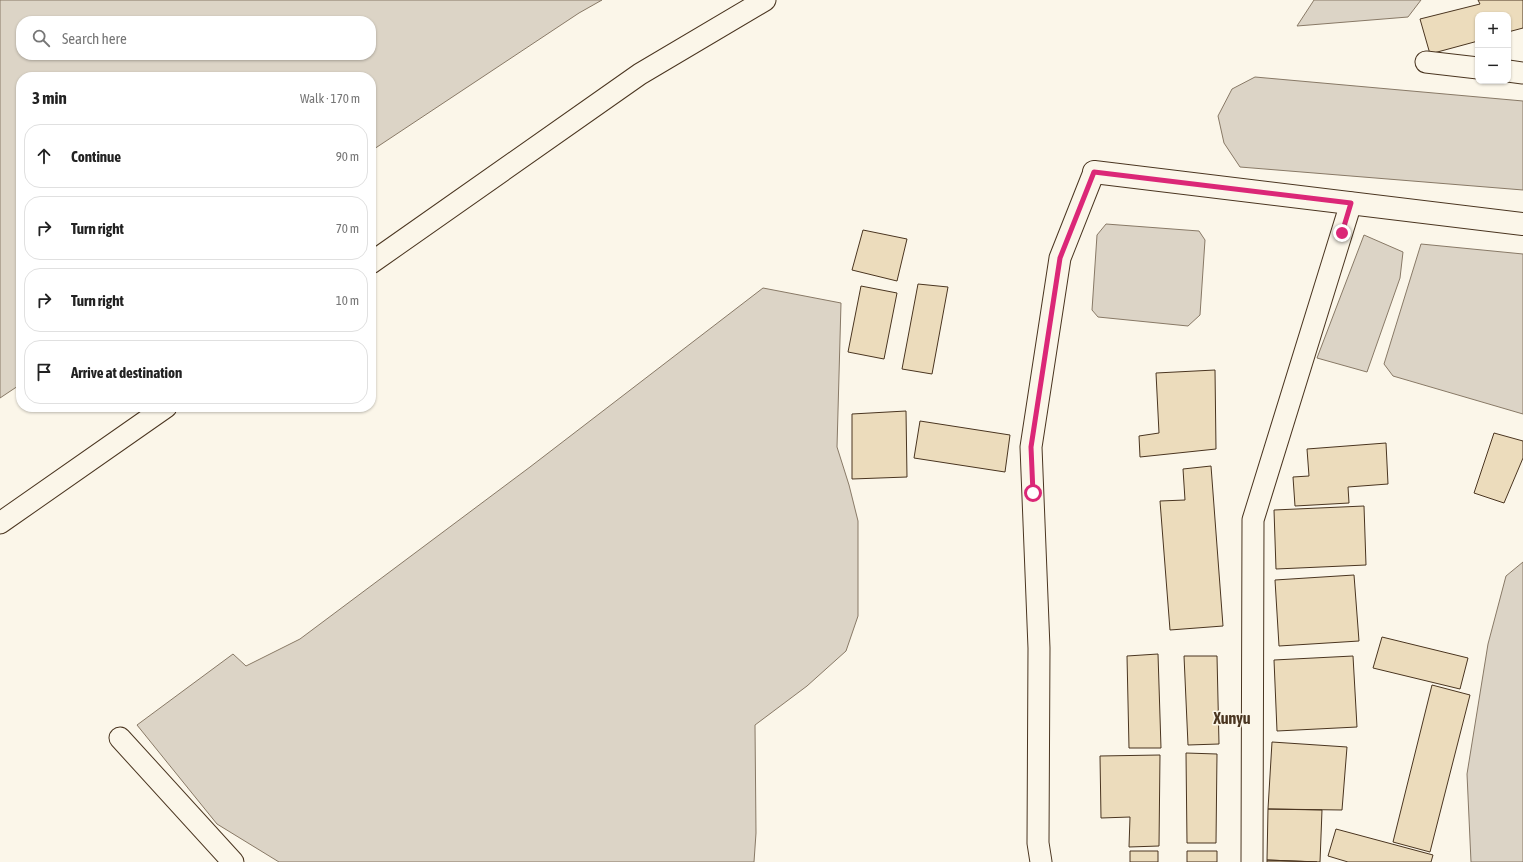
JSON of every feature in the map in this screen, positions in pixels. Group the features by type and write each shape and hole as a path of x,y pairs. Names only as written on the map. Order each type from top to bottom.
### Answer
{"street":[{"path":"376,259 640,74 765,0"},
{"path":"1426,62 1475,68"},
{"path":"1511,71 1523,73"},
{"path":"1041,862 1038,843 1039,648 1031,447 1060,258 1094,172 1523,224"},
{"path":"1252,862 1253,520 1351,203"},
{"path":"0,523 159,412"},
{"path":"120,738 233,862"}],"shaded area":[{"path":"0,0 602,0 579,13 376,148 376,72 16,72 16,387 0,398"},
{"path":"1314,0 1421,0 1408,17 1297,26"},
{"path":"1255,77 1523,101 1523,190 1240,167 1224,143 1218,116 1232,89"},
{"path":"1106,224 1199,231 1205,240 1200,315 1188,326 1098,317 1092,310 1097,235"},
{"path":"1364,235 1403,252 1400,278 1367,372 1317,358"},
{"path":"1421,244 1523,254 1523,414 1393,376 1384,364"},
{"path":"763,288 841,303 837,447 858,521 858,616 846,651 807,686 755,725 756,833 754,862 279,862 217,824 137,725 233,654 246,666 300,639 530,467"},
{"path":"1523,562 1523,862 1471,862 1467,774 1488,644 1506,576"}],"building":[{"path":"1478,0 1523,0 1523,28 1511,31 1511,12 1475,12 1475,42 1430,54 1420,19 1480,4"},
{"path":"863,230 907,239 897,281 852,270"},
{"path":"918,284 948,287 932,374 902,369"},
{"path":"861,286 897,293 884,359 848,352"},
{"path":"1215,370 1216,449 1140,457 1139,436 1159,433 1156,373"},
{"path":"906,411 907,477 852,479 852,414"},
{"path":"920,421 1010,435 1005,472 914,458"},
{"path":"1494,433 1523,441 1523,458 1504,503 1474,493"},
{"path":"1386,443 1388,484 1348,487 1349,503 1295,506 1293,477 1309,476 1307,449"},
{"path":"1211,466 1223,626 1170,630 1160,501 1185,500 1183,469"},
{"path":"1364,506 1366,565 1276,569 1274,510"},
{"path":"1354,575 1359,641 1279,646 1275,580"},
{"path":"1382,637 1468,658 1460,689 1373,668"},
{"path":"1158,654 1161,748 1129,748 1127,656"},
{"path":"1184,656 1217,656 1219,744 1188,745"},
{"path":"1353,656 1357,727 1277,731 1274,660"},
{"path":"1432,685 1470,695 1430,852 1393,842"},
{"path":"1272,742 1347,747 1342,810 1268,809"},
{"path":"1186,753 1217,754 1216,843 1187,843"},
{"path":"1160,755 1159,846 1129,847 1130,817 1101,818 1100,756"},
{"path":"1268,809 1322,810 1320,862 1267,860"},
{"path":"1336,829 1433,855 1431,862 1348,862 1328,856"},
{"path":"1130,851 1158,851 1158,862 1130,862"},
{"path":"1187,851 1217,851 1217,862 1187,862"},
{"path":"1267,860 1317,862 1267,862"}],"district":[{"name":"Xunyu","path":"1232,718"}],"route":[{"path":"1033,493 1031,447 1060,258 1094,172 1351,203 1342,233"}]}
